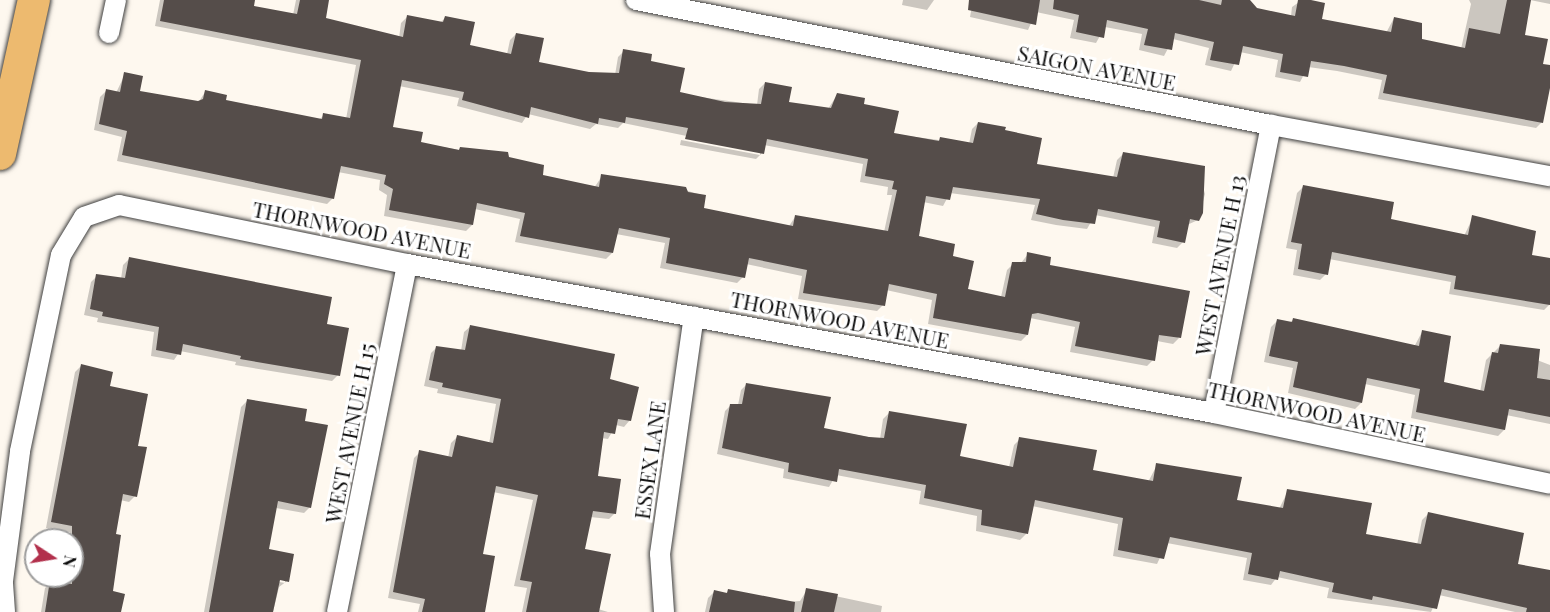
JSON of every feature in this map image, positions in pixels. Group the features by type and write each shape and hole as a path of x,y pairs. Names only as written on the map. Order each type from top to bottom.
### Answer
{"main road":[{"path":"0,154 34,0"}],"street":[{"path":"109,33 116,0"},
{"name":"SAIGON AVENUE","path":"636,0 1271,125 1550,176"},
{"name":"WEST AVENUE H 13","path":"1214,413 1271,125"},
{"name":"THORNWOOD AVENUE","path":"5,612 3,581 20,451 61,255 84,217 120,205 407,264 1214,413 1550,484"},
{"name":"WEST AVENUE H 15","path":"337,612 407,264"},
{"name":"ESSEX LANE","path":"664,612 660,554 694,316"}],"building":[{"path":"164,0 255,0 254,6 297,14 300,0 329,0 326,18 403,37 407,15 443,22 445,16 475,22 470,45 511,54 516,33 544,38 539,62 589,72 619,73 623,49 652,54 651,61 685,68 680,92 725,102 761,104 765,82 792,87 789,102 831,108 837,93 865,98 864,104 899,111 894,133 939,141 940,137 973,143 978,122 1006,127 1005,130 1042,138 1037,164 1117,177 1123,152 1205,166 1203,213 1199,221 1190,219 1185,243 1157,237 1160,221 1098,209 1095,224 1063,220 1036,214 1040,199 953,187 950,200 926,196 919,236 955,244 953,256 974,261 968,289 1005,297 1012,262 1026,262 1027,252 1051,257 1050,265 1190,291 1181,338 1159,335 1155,361 1075,346 1080,322 1038,313 1032,314 1028,335 933,318 937,294 889,284 885,306 803,293 807,270 749,258 745,278 666,263 670,238 619,228 613,253 520,236 525,213 477,203 473,225 389,210 393,189 384,184 386,175 341,166 334,199 122,155 127,131 99,124 106,89 120,92 124,72 143,76 140,91 198,101 203,99 205,90 227,95 226,100 322,119 323,113 350,118 361,60 160,21","holes":["402,80 464,92 462,100 529,118 531,107 598,124 599,118 625,123 626,117 688,128 685,139 764,154 767,139 868,159 865,176 894,181 892,189 897,190 888,231 795,215 793,226 704,208 706,195 688,192 686,187 601,174 599,187 543,175 544,165 509,157 508,152 460,147 459,150 421,142 423,132 393,127"]},
{"path":"969,0 1040,0 1036,25 968,10"},
{"path":"1054,0 1199,0 1221,5 1222,0 1250,0 1257,8 1295,16 1298,0 1311,0 1325,3 1322,19 1391,32 1394,17 1422,23 1422,39 1465,48 1469,28 1500,34 1507,0 1531,0 1525,35 1548,39 1543,64 1550,65 1550,88 1543,123 1383,93 1387,75 1344,66 1311,61 1308,77 1280,72 1283,54 1243,46 1239,65 1210,60 1214,42 1175,33 1172,50 1144,45 1148,29 1107,20 1104,38 1076,32 1079,15 1053,9"},
{"path":"1303,185 1394,202 1391,219 1468,235 1472,215 1536,231 1532,255 1550,258 1550,305 1454,289 1456,276 1332,252 1328,275 1298,269 1302,244 1291,242"},
{"path":"129,257 332,297 327,324 349,328 340,376 240,359 241,356 183,344 181,355 156,350 159,327 102,316 103,312 90,309 96,274 125,278"},
{"path":"1293,318 1419,346 1422,330 1451,336 1444,382 1484,391 1492,352 1498,353 1500,344 1540,349 1537,378 1550,380 1550,417 1509,409 1505,430 1416,412 1420,389 1367,378 1362,403 1293,387 1298,362 1269,356 1277,319 1292,322"},
{"path":"470,325 615,354 610,379 639,387 631,421 618,419 615,434 604,432 598,476 621,479 616,514 593,511 585,549 611,554 599,612 526,612 532,582 520,580 538,495 496,486 483,554 495,556 485,612 422,612 425,599 393,592 419,450 452,457 457,435 493,443 501,399 442,387 443,383 429,380 436,346 465,350"},
{"path":"81,364 113,372 110,386 148,394 138,446 147,447 137,497 123,494 116,534 121,535 113,591 125,594 121,612 45,612 49,588 84,588 84,528 72,528 72,526 51,522"},
{"path":"746,383 831,397 824,428 869,437 884,438 889,411 967,424 960,456 1013,467 1019,437 1097,450 1093,470 1153,481 1156,463 1242,477 1237,500 1283,508 1287,489 1372,503 1366,534 1421,544 1428,512 1524,533 1518,564 1550,570 1550,612 1526,612 1527,608 1442,589 1437,609 1373,596 1372,600 1332,592 1334,583 1280,571 1278,580 1248,574 1252,553 1170,537 1164,559 1118,550 1123,518 1035,500 1028,534 981,525 982,510 924,498 926,485 839,469 837,482 788,472 789,463 722,448 730,404 742,404"},
{"path":"247,399 307,409 305,421 328,425 311,508 278,501 269,549 294,554 289,582 280,580 273,612 209,612"},
{"path":"806,588 838,594 834,612 801,612"},
{"path":"728,589 795,602 794,612 709,612 714,590 727,593"}]}
